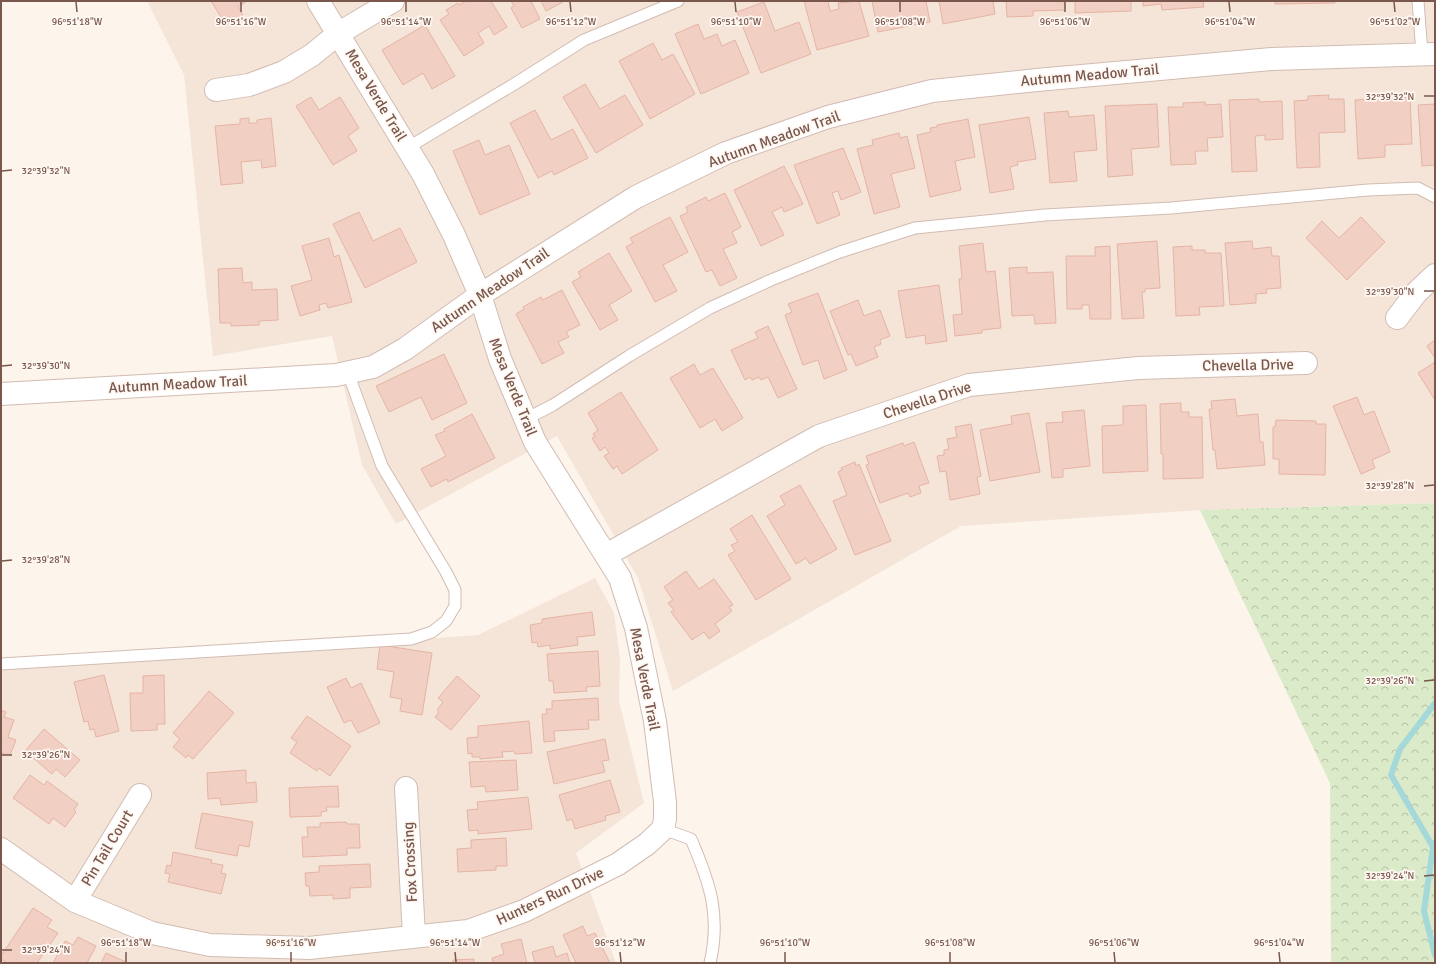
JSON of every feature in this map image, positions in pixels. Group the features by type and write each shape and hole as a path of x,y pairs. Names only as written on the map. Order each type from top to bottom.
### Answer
{"street":[{"name":"Mesa Verde Trail","path":"318,1 339,33 423,174 454,235 480,294 500,359 535,442 620,578 636,628 655,722 664,788 665,819 663,829"},
{"path":"216,90 248,85 284,72 312,55 339,33 393,1"},
{"name":"Autumn Meadow Trail","path":"1,394 336,375 373,367 405,349 480,294 636,197 726,153 843,114 932,91 1272,59 1429,54"},
{"path":"1397,318 1416,293 1435,275"},
{"name":"Chevella Drive","path":"606,555 819,436 969,385 1138,368 1306,363"},
{"name":"Fox Crossing","path":"406,788 414,936"},
{"name":"Pin Tail Court","path":"75,901 140,795"},
{"name":"Hunters Run Drive","path":"3,854 75,901 152,933 210,945 309,948 414,936 468,932 524,911 618,864 647,844 663,829"}],"lane":[{"path":"407,148 516,83 584,40 678,1"},
{"path":"1418,1 1429,54"},
{"path":"526,419 553,405 629,356 710,308 771,280 840,252 915,228 1045,216 1171,208 1368,190 1418,188 1435,197"},
{"path":"1,664 411,639 432,632 446,621 455,606 455,590 446,572 382,466 348,373"},
{"path":"663,829 691,839 707,876 713,898 714,946 710,963"}],"shaded area":[{"path":"147,1 1435,1 1435,503 1200,510 961,526 673,691 638,578 557,436 396,524 362,465 332,336 213,356 184,75"},
{"path":"595,578 614,613 620,660 619,701 644,803 576,853 616,963 1,963 1,669 478,635"}],"green space":[{"path":"1435,503 1435,963 1331,963 1330,783 1200,510"}],"building":[{"path":"211,1 247,1 238,7 243,15 226,25"},
{"path":"466,1 491,1 507,27 494,35 489,26 478,33 484,43 464,56 440,20 449,14 446,10 458,3 459,5"},
{"path":"511,1 531,1 540,19 522,28 511,8 514,6"},
{"path":"541,1 562,1 563,2 546,11"},
{"path":"804,1 828,1 830,11 839,9 838,3 859,1 869,36 817,50"},
{"path":"872,1 926,1 930,22 878,32"},
{"path":"939,1 993,1 995,14 943,24"},
{"path":"1006,1 1064,1 1065,10 1033,11 1033,16 1007,17"},
{"path":"1075,1 1131,1 1131,11 1075,13"},
{"path":"1143,1 1203,1 1204,7 1162,10 1161,4 1143,6"},
{"path":"1275,1 1335,1 1335,3 1275,4"},
{"path":"764,2 775,31 799,22 811,54 761,73 737,12"},
{"path":"698,24 704,39 717,34 722,46 735,40 749,73 701,94 675,34"},
{"path":"425,25 455,76 432,89 423,73 403,85 382,50"},
{"path":"653,43 662,60 673,54 695,94 650,119 619,61"},
{"path":"585,84 600,109 625,95 643,125 596,153 563,97"},
{"path":"1393,93 1394,98 1410,97 1412,144 1385,145 1385,157 1358,159 1355,100 1369,99 1369,95"},
{"path":"1329,95 1328,99 1344,99 1345,132 1319,133 1320,167 1297,168 1294,101 1308,100 1308,96"},
{"path":"311,97 319,110 340,97 359,128 348,136 357,151 333,165 296,106"},
{"path":"1259,99 1259,102 1282,101 1283,139 1265,140 1265,135 1255,136 1257,171 1232,172 1229,100"},
{"path":"1205,102 1205,105 1221,104 1223,137 1207,138 1208,151 1195,151 1196,164 1171,165 1168,107 1183,107 1183,103"},
{"path":"1157,104 1159,147 1131,149 1133,175 1108,177 1105,106"},
{"path":"1435,104 1435,165 1422,166 1418,105"},
{"path":"535,110 551,140 573,129 588,158 554,175 552,171 538,178 510,123"},
{"path":"1068,111 1069,117 1094,115 1097,150 1074,152 1077,181 1050,183 1044,113"},
{"path":"1029,117 1036,159 1017,162 1018,165 1010,167 1014,189 990,193 979,125"},
{"path":"249,118 249,123 257,123 257,120 271,118 276,166 262,168 261,160 241,162 243,183 221,185 215,126 240,124 240,119"},
{"path":"968,119 975,157 955,161 961,190 930,197 917,135 931,132 930,128 937,127 937,125"},
{"path":"899,133 900,138 907,136 915,168 891,174 900,207 874,214 857,149 873,145 872,140"},
{"path":"479,140 485,155 509,145 530,194 480,215 453,151"},
{"path":"843,148 861,192 841,200 838,191 832,193 840,215 817,224 794,165"},
{"path":"784,166 803,204 784,212 782,207 772,212 784,235 761,246 734,190"},
{"path":"725,193 741,227 732,232 737,243 723,249 737,278 720,286 712,270 706,272 680,216 688,212 686,207 706,197 708,201"},
{"path":"359,212 373,241 400,228 417,262 365,288 333,224"},
{"path":"670,217 688,252 663,265 677,291 655,302 626,247 633,243 630,238"},
{"path":"1361,217 1385,242 1347,280 1306,238 1322,221 1339,238"},
{"path":"329,238 334,257 339,255 352,302 328,308 326,303 319,305 320,310 300,316 291,286 312,280 302,246"},
{"path":"1157,241 1160,288 1145,289 1145,292 1142,292 1144,318 1122,319 1117,244"},
{"path":"1252,241 1253,249 1271,247 1272,256 1279,256 1281,288 1266,289 1267,293 1256,294 1256,303 1230,305 1225,243"},
{"path":"983,243 986,272 995,271 1001,328 982,330 982,333 955,336 953,315 962,314 959,279 962,279 959,246"},
{"path":"1110,246 1111,319 1090,319 1089,305 1082,305 1082,309 1067,309 1066,256 1095,256 1095,247"},
{"path":"1192,246 1192,250 1205,250 1205,253 1221,253 1224,306 1199,307 1200,315 1176,316 1173,247"},
{"path":"609,253 632,291 609,305 618,320 600,330 572,282 581,277 578,272"},
{"path":"1027,267 1027,273 1053,272 1056,323 1035,324 1034,315 1012,316 1009,268"},
{"path":"242,268 243,283 252,282 252,290 277,289 278,320 259,321 259,325 231,326 231,323 220,323 218,269"},
{"path":"939,285 947,341 926,344 925,335 906,338 898,291"},
{"path":"562,290 580,325 566,332 569,337 558,342 564,353 542,364 516,314 524,309 523,307 541,297 543,300"},
{"path":"818,293 847,370 824,379 818,360 803,365 785,315 792,312 788,304"},
{"path":"858,300 864,316 880,310 890,336 880,340 881,344 874,347 878,357 856,366 851,354 848,355 830,311"},
{"path":"768,326 797,389 778,398 768,377 761,380 759,377 752,380 750,377 745,380 731,350 758,338 755,332"},
{"path":"1435,340 1435,358 1427,346"},
{"path":"444,354 467,403 432,420 421,397 389,412 376,386"},
{"path":"1435,362 1435,400 1418,373"},
{"path":"694,364 700,375 713,368 743,418 722,431 715,419 700,428 670,378"},
{"path":"621,392 658,450 622,474 617,466 613,469 604,456 609,453 605,447 600,451 592,438 595,437 593,434 598,430 588,413"},
{"path":"1357,397 1364,415 1374,411 1390,452 1372,460 1375,468 1361,474 1333,406"},
{"path":"1235,399 1237,416 1258,414 1260,442 1263,442 1265,465 1217,469 1215,450 1213,450 1209,409 1212,409 1211,401"},
{"path":"1181,403 1181,412 1189,412 1189,417 1202,417 1203,478 1163,479 1160,404"},
{"path":"1146,405 1148,471 1103,473 1102,426 1123,425 1123,406"},
{"path":"1084,410 1090,466 1063,469 1063,477 1052,478 1046,423 1063,422 1062,412"},
{"path":"1029,413 1040,472 990,481 980,430 1012,424 1011,416"},
{"path":"472,414 495,458 448,482 447,479 431,487 421,469 446,456 435,435 445,431 444,429"},
{"path":"1276,420 1316,421 1316,424 1326,424 1325,475 1279,474 1279,459 1273,459 1273,427 1275,427"},
{"path":"971,424 981,476 977,477 980,494 950,500 946,471 940,472 937,456 944,455 944,450 949,449 947,439 957,437 955,427"},
{"path":"914,442 929,483 919,486 921,493 910,497 908,493 880,503 866,465 869,464 866,456 903,443 904,446"},
{"path":"855,462 856,466 859,464 891,541 855,555 833,501 847,495 838,472 842,470 841,468"},
{"path":"800,485 837,549 810,564 806,558 796,564 767,516 785,505 780,496"},
{"path":"752,515 791,579 756,600 728,555 735,551 731,545 738,542 730,529"},
{"path":"686,571 699,589 714,579 733,605 729,607 732,611 715,624 720,631 709,639 704,632 692,640 671,612 674,610 668,603 673,600 664,587"},
{"path":"592,612 595,635 577,637 578,645 550,649 550,645 538,647 537,642 532,643 530,625 542,623 542,619"},
{"path":"380,645 432,653 422,715 400,711 402,699 390,697 394,672 377,669"},
{"path":"598,651 600,686 586,687 587,691 554,693 553,681 549,681 547,654"},
{"path":"104,675 119,731 96,737 94,729 90,730 88,721 84,722 74,682"},
{"path":"164,675 165,724 157,724 157,730 131,731 130,693 143,693 143,676"},
{"path":"457,676 480,696 451,730 435,717 439,712 437,710 443,702 438,698"},
{"path":"346,678 351,688 361,683 380,723 358,733 351,720 344,723 327,687"},
{"path":"209,691 234,713 193,759 188,755 186,758 173,747 180,739 173,733"},
{"path":"598,698 599,720 588,720 589,729 554,731 555,741 544,742 542,714 547,714 546,709 552,709 552,701"},
{"path":"1,710 6,712 4,717 14,720 8,737 16,740 10,755 1,753"},
{"path":"307,716 351,746 330,776 319,768 317,771 290,753 297,742 291,738"},
{"path":"529,721 532,753 515,754 514,751 502,752 503,757 480,759 480,757 472,757 472,753 468,754 467,738 478,737 478,726"},
{"path":"44,729 80,760 65,777 56,769 52,774 25,751"},
{"path":"605,739 609,760 602,761 605,772 554,784 547,752"},
{"path":"516,760 518,790 486,792 485,786 471,787 469,762"},
{"path":"246,770 246,783 256,782 257,802 221,805 220,798 208,799 207,773"},
{"path":"30,775 44,785 47,781 78,804 74,810 76,812 65,827 53,818 49,824 13,798"},
{"path":"610,780 620,812 605,816 606,820 575,829 572,819 567,821 559,795"},
{"path":"338,786 339,807 326,807 327,811 321,812 321,816 290,817 289,788"},
{"path":"528,797 532,829 478,834 478,830 469,831 467,810 478,809 477,802"},
{"path":"202,813 253,822 249,847 239,845 237,856 195,848"},
{"path":"346,822 347,824 359,824 360,848 347,848 347,855 303,857 302,837 308,837 307,827 320,827 320,823"},
{"path":"506,838 507,866 496,866 496,870 458,872 457,849 471,848 471,840"},
{"path":"173,852 212,860 211,863 223,865 221,873 226,874 221,894 168,882 170,874 165,873 167,865 171,866"},
{"path":"370,864 371,887 350,888 350,898 333,899 333,895 310,896 309,886 306,886 305,873 319,872 319,866"},
{"path":"33,908 52,920 47,927 58,933 37,963 7,963 1,959 1,956"},
{"path":"583,926 587,936 595,933 610,963 576,963 563,935"},
{"path":"78,937 96,946 87,963 53,963 65,941 73,945"},
{"path":"521,939 527,963 493,963 492,958 504,954 501,944"},
{"path":"553,946 556,957 567,953 570,963 535,963 532,952"},
{"path":"106,953 126,962 126,963 101,963"},
{"path":"474,959 474,963 453,963 453,960"}],"waterway":[{"path":"1435,703 1400,749 1391,775 1433,847 1424,911 1435,955"}]}
